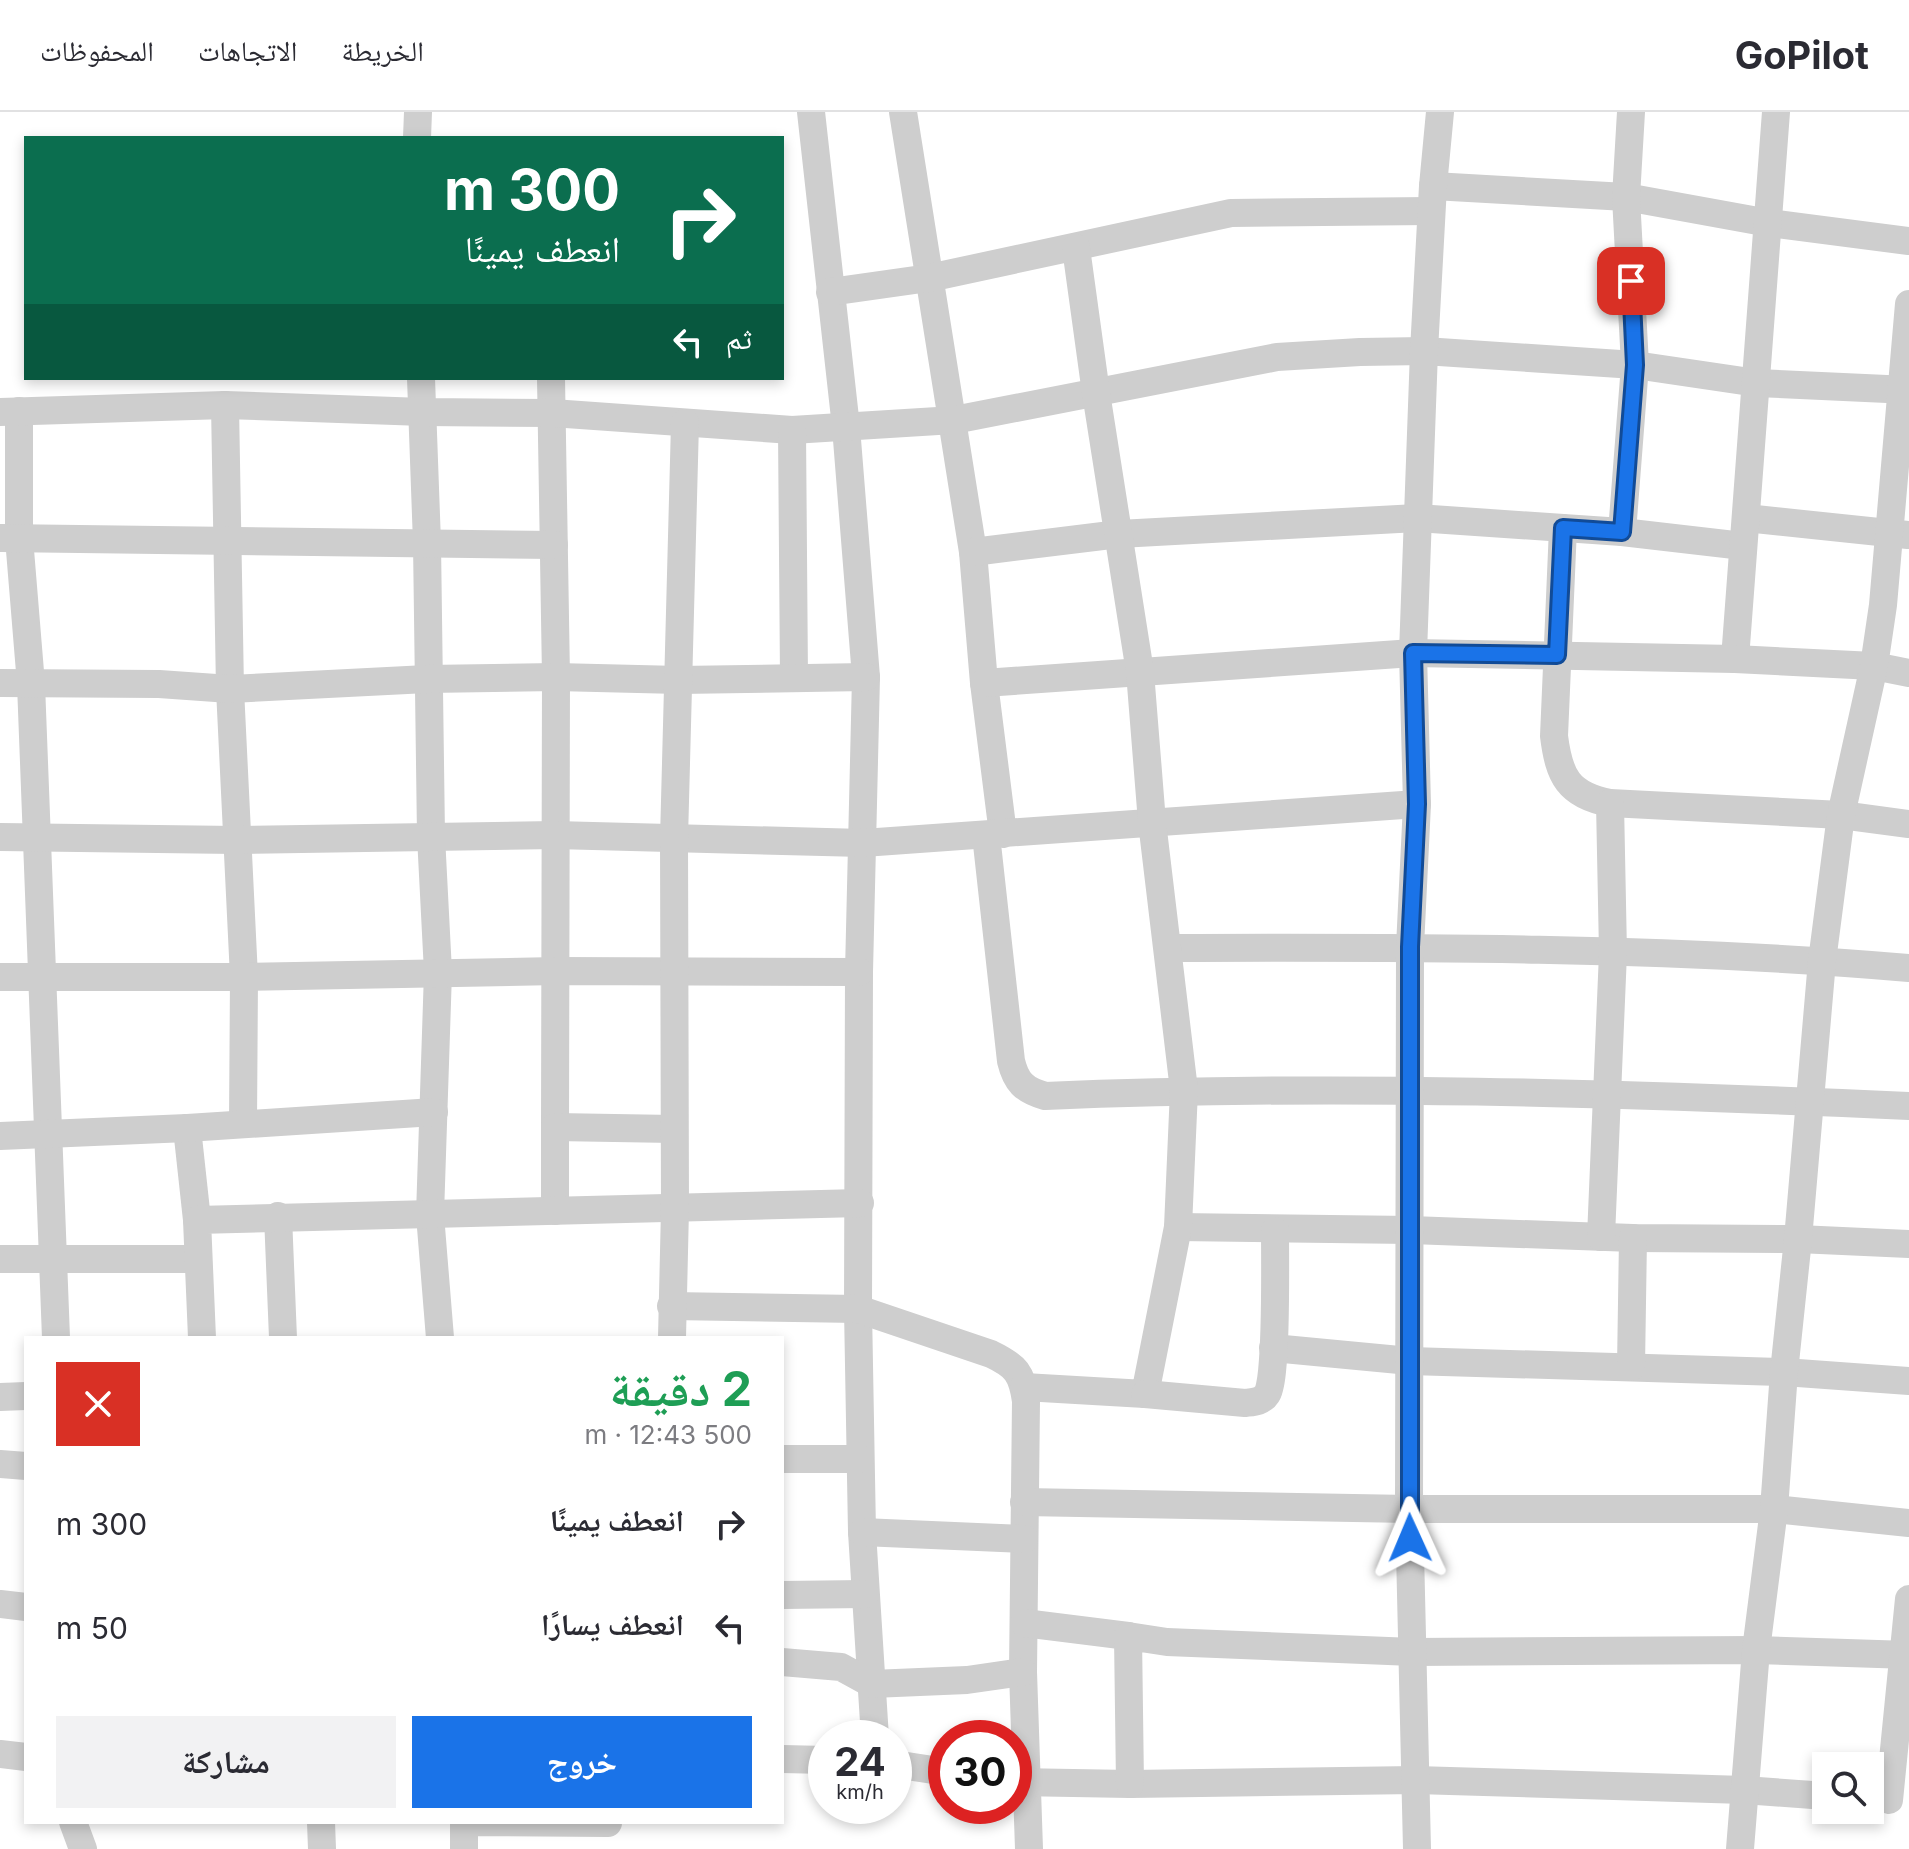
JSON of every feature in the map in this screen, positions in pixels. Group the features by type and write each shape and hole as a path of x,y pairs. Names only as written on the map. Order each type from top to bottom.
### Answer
{"street":[{"path":"417,136 418,112"},
{"path":"811,112 846,427 866,677 859,972 858,1309 862,1532 874,1720"},
{"path":"903,112 973,552 1009,1048 1014,1076 1021,1085 1045,1096 1184,1090 1606,1092 1909,1106"},
{"path":"1417,1849 1409,1509 1410,947 1417,804 1413,653 1424,351 1440,112"},
{"path":"1622,532 1635,365 1626,197 1631,112"},
{"path":"1735,659 1776,112"},
{"path":"830,292 929,278 1231,213 1432,199 1626,197 1769,223 1909,241"},
{"path":"1076,248 1140,672 1152,822 1184,1090 1178,1227 1145,1394"},
{"path":"1740,1849 1756,1650 1774,1509 1822,961 1841,815 1900,534 1909,304"},
{"path":"56,1336 31,684 10,538 9,411 225,405 552,413 792,430 954,420 1277,357 1424,351 1635,365 1757,383 1905,390"},
{"path":"421,380 431,836 438,972 430,1215 440,1336"},
{"path":"551,380 556,677 555,1211"},
{"path":"225,405 230,689 244,977 243,1124"},
{"path":"672,1336 675,1209 674,839 685,423"},
{"path":"792,430 794,678"},
{"path":"973,552 1119,534 1417,518 1622,532 1743,546"},
{"path":"1746,518 1900,534"},
{"path":"1563,528 1554,736 1557,759 1571,787 1588,799 1610,803 1841,815 1909,824"},
{"path":"10,538 554,545"},
{"path":"984,683 1413,653 1735,659 1874,666 1909,673"},
{"path":"0,683 159,684 230,689 427,679 866,677"},
{"path":"1601,1237 1613,953 1610,803"},
{"path":"0,837 236,840 555,835 863,843 1417,804"},
{"path":"1168,948 1410,947 1822,961 1909,968"},
{"path":"0,977 244,977 557,971 859,972"},
{"path":"0,1136 434,1112"},
{"path":"555,1127 674,1129"},
{"path":"187,1128 197,1220 202,1336"},
{"path":"197,1220 860,1203"},
{"path":"278,1216 283,1336"},
{"path":"1178,1227 1275,1231 1411,1230 1909,1244"},
{"path":"1024,1387 1245,1403 1264,1398 1271,1387 1275,1231"},
{"path":"1631,1367 1633,1238"},
{"path":"0,1259 197,1259"},
{"path":"671,1306 858,1309 991,1354 1010,1364 1024,1387 1022,1720"},
{"path":"1273,1348 1410,1361 1784,1372 1909,1381"},
{"path":"0,1397 24,1396"},
{"path":"784,1459 860,1459"},
{"path":"0,1464 24,1466"},
{"path":"1024,1502 1409,1509 1774,1509 1909,1523"},
{"path":"862,1532 1024,1539"},
{"path":"784,1595 865,1594"},
{"path":"1889,1800 1907,1655 1909,1599"},
{"path":"0,1604 24,1607"},
{"path":"1024,1623 1167,1642 1413,1652 1756,1650 1907,1655"},
{"path":"1128,1636 1130,1784"},
{"path":"784,1662 841,1667 872,1684 967,1680 1023,1672"},
{"path":"0,1754 24,1757"},
{"path":"784,1759 808,1760"},
{"path":"1032,1783 1416,1780 1744,1790 1812,1795"},
{"path":"74,1824 83,1849"},
{"path":"321,1824 322,1849"},
{"path":"464,1824 464,1849"},
{"path":"608,1824 612,1849"},
{"path":"1026,1824 1029,1849"}],"route":[{"path":"1410,1538 1410,947 1417,804 1413,653 1557,655 1563,528 1622,532 1635,365 1631,281"}]}
